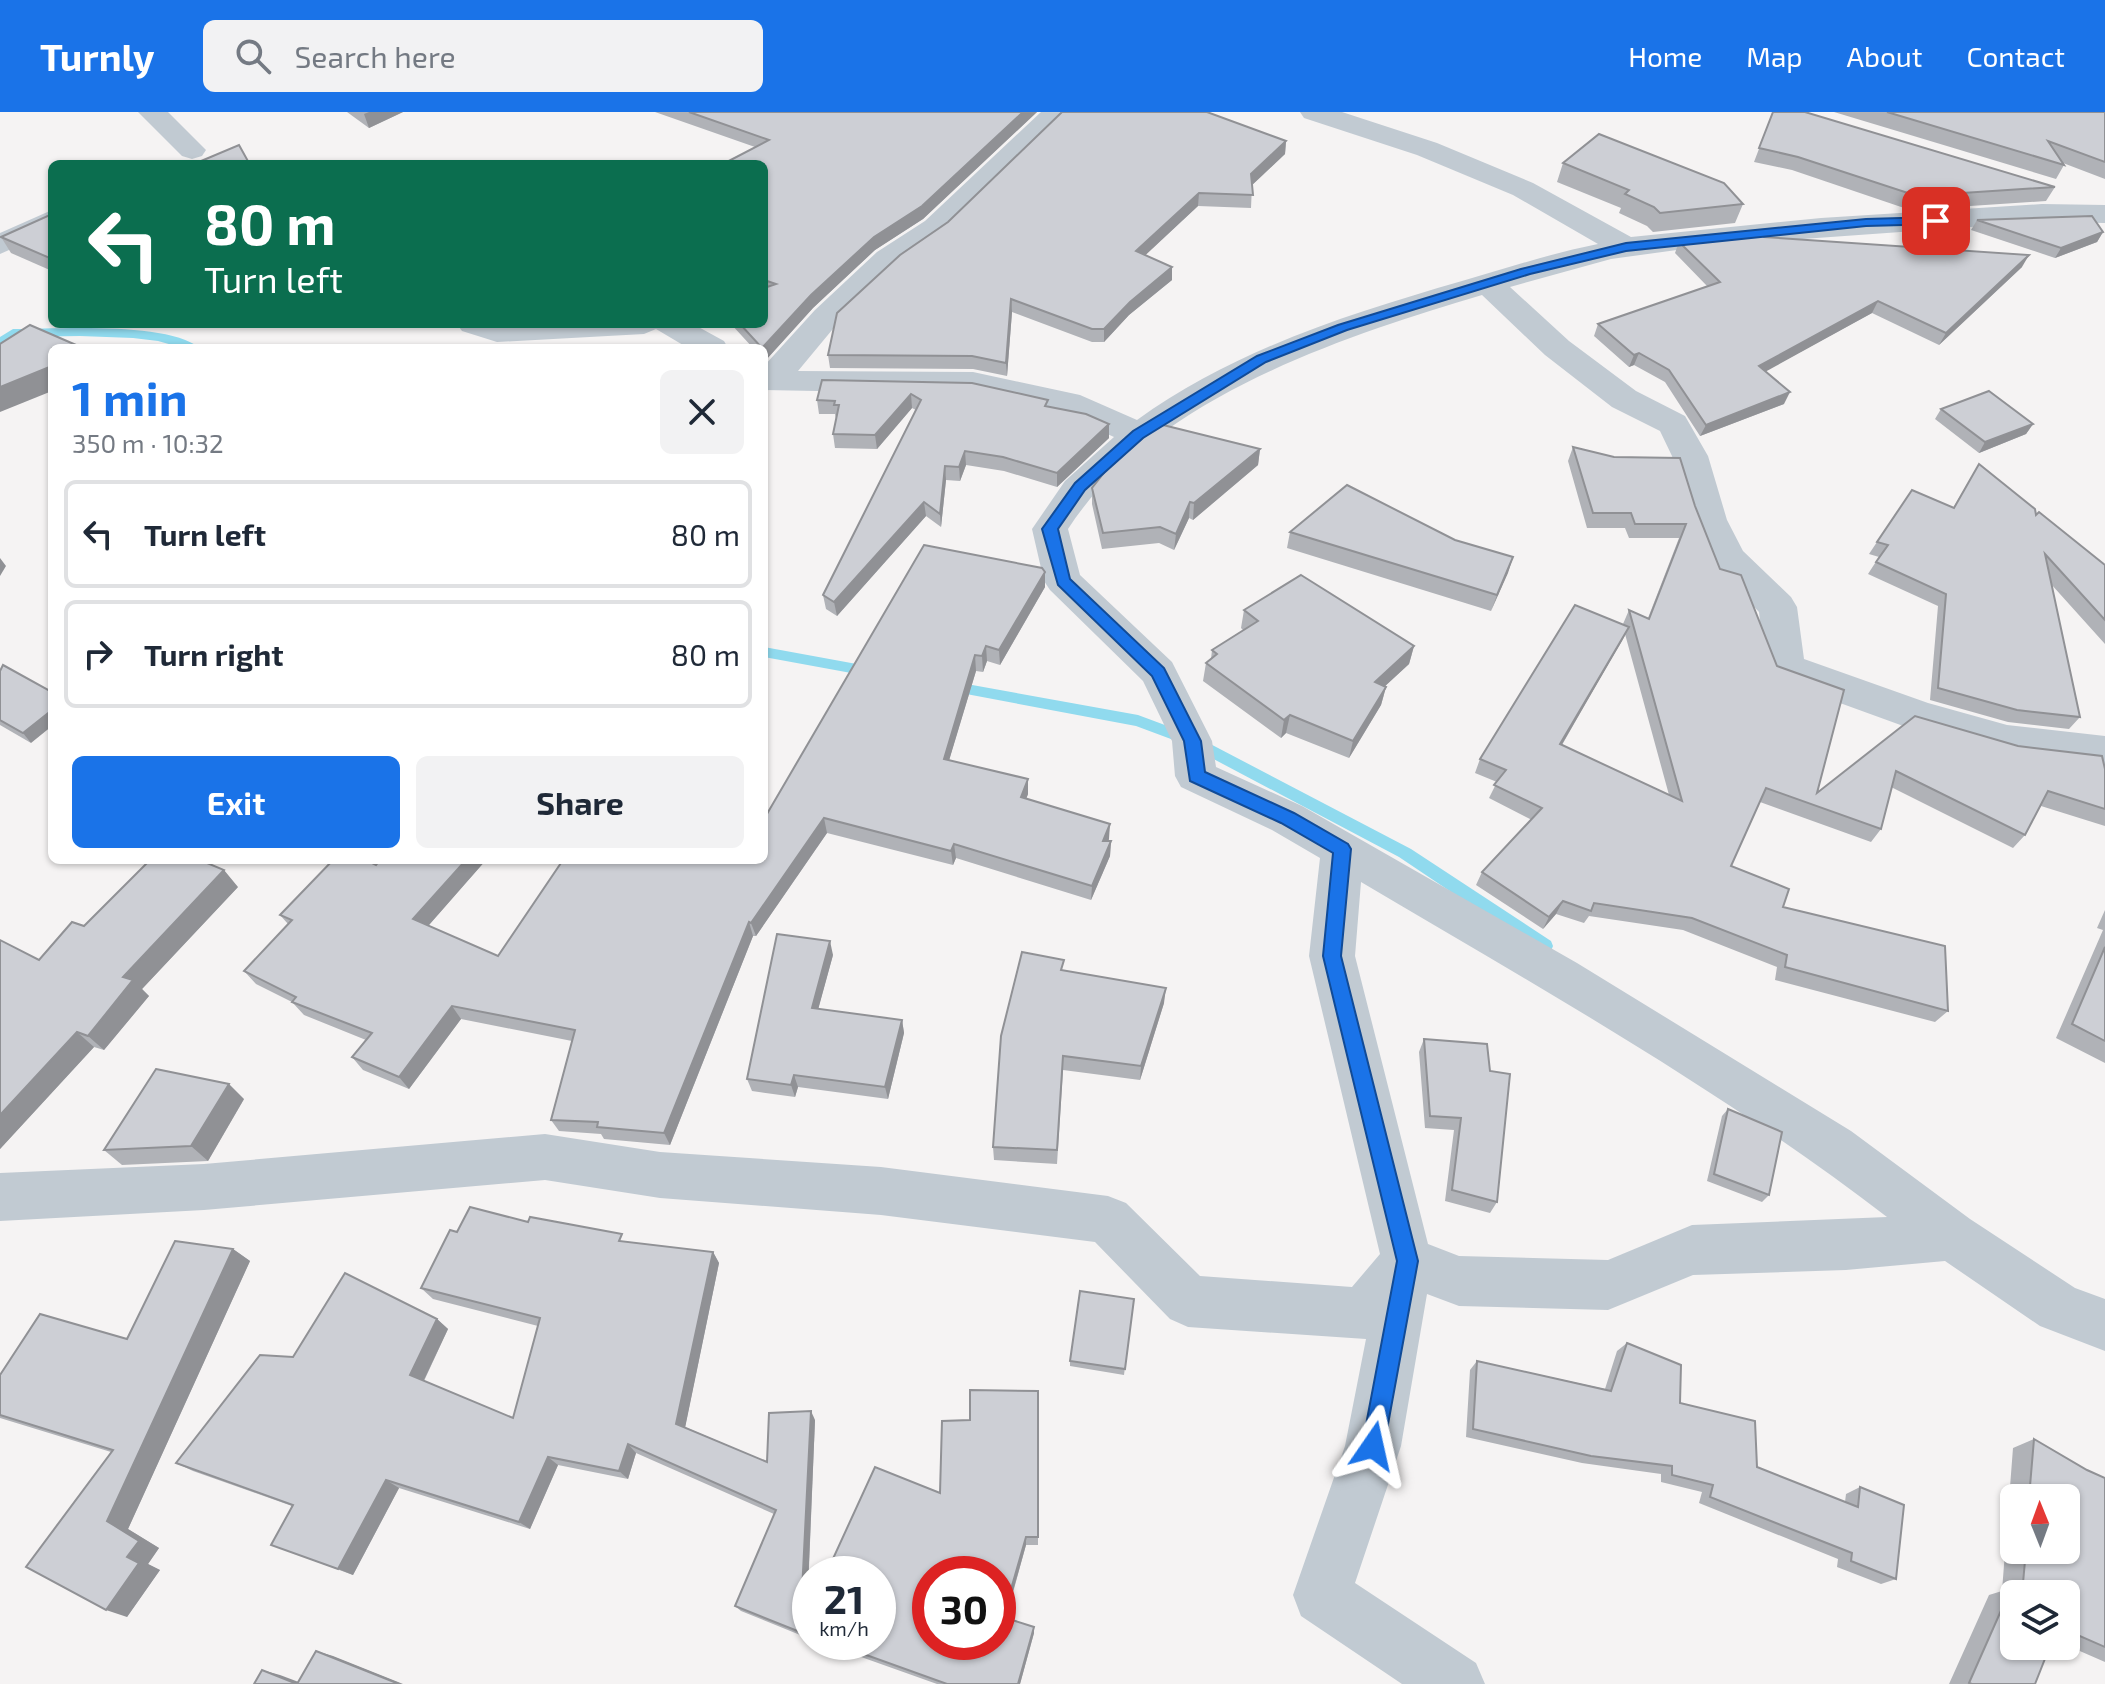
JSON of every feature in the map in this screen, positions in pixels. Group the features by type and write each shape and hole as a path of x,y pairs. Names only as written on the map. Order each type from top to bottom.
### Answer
{"street":[{"path":"152,112 200,157"},
{"path":"768,378 877,269 936,227 1057,112"},
{"path":"1314,112 1427,149 1523,189 1626,247"},
{"path":"2045,187 2105,206"},
{"path":"2105,214 2076,211 1866,223 1626,247 1487,283 1343,327 1262,359 1138,434 1080,487 1050,529 1063,581 1158,672 1192,741 1196,776 1287,818 1561,977 1834,1147 1952,1236 2059,1308 2105,1325"},
{"path":"0,245 48,221"},
{"path":"1487,283 1557,348 1624,399 1673,424 1690,456 1709,520 1728,559 1778,607 1785,668 1920,716 2007,741 2105,752"},
{"path":"485,328 497,332 570,328"},
{"path":"676,328 705,344"},
{"path":"768,379 973,383 1068,403 1138,434"},
{"path":"1342,849 1332,956 1407,1261 1373,1446 1322,1595 1455,1684"},
{"path":"0,1197 204,1187 545,1157 660,1175 881,1191 1108,1220 1188,1301 1363,1314 1407,1261"},
{"path":"1407,1261 1459,1281 1608,1285 1692,1250 1846,1245 1952,1236"}],"building":[{"path":"689,112 1023,112 922,206 874,237 811,295 766,344 758,344 744,328 768,328 768,287 776,284 768,281 768,160 731,160 769,140"},
{"path":"1062,112 1207,112 1286,141 1251,174 1253,195 1199,193 1136,251 1172,267 1130,302 1104,329 1092,329 1011,299 1006,363 972,356 828,355 837,313 900,255 948,222"},
{"path":"1773,112 1805,112 2055,187 1917,196 1798,157 1759,148"},
{"path":"1887,112 2105,112 2105,162 2048,141 2064,165"},
{"path":"1599,134 1724,183 1743,204 1660,213 1654,207 1625,194 1629,190 1563,163"},
{"path":"239,145 247,160 203,160"},
{"path":"48,216 48,257 1,237"},
{"path":"2092,216 2103,232 2061,248 1977,220"},
{"path":"1761,234 1764,237 2029,255 1946,333 1878,301 1759,366 1790,392 1706,425 1669,370 1639,353 1634,355 1598,324 1720,282 1679,242"},
{"path":"30,325 74,344 48,344 48,368 0,387 0,344"},
{"path":"822,380 972,383 1048,400 1045,406 1086,414 1109,424 1057,473 1003,457 965,451 959,467 945,466 940,514 924,502 834,602 823,595 921,400 911,394 875,435 833,434 839,405 834,405 835,401 817,400"},
{"path":"1989,391 2033,424 1985,442 1941,409"},
{"path":"1159,424 1260,449 1194,503 1190,502 1176,534 1160,527 1103,533 1092,488 1107,469"},
{"path":"1573,447 1614,457 1680,458 1720,569 1741,575 1777,666 1844,690 1817,793 1915,716 2018,746 2102,756 2105,809 2048,791 2025,835 1896,771 1881,829 1766,788 1731,866 1789,889 1783,907 1945,946 1948,1011 1785,967 1787,955 1692,918 1594,903 1591,911 1563,901 1549,917 1482,872 1542,808 1494,785 1506,770 1480,759 1575,605 1629,627 1560,744 1682,801 1629,610 1649,619 1686,524 1635,524 1631,513 1593,513"},
{"path":"1979,464 2035,509 2036,515 2039,512 2105,565 2105,620 2045,554 2080,717 2017,710 1938,688 1946,594 1876,562 1888,545 1877,542 1912,490 1954,508"},
{"path":"1347,485 1455,540 1513,557 1497,595 1290,532"},
{"path":"924,545 1042,568 1045,572 999,650 986,646 982,656 975,655 944,759 1028,779 1021,797 1110,824 1103,841 1111,841 1092,886 954,844 951,851 824,818 749,922 664,1133 597,1127 598,1122 551,1120 575,1030 452,1006 399,1077 352,1057 372,1033 292,1002 296,997 244,971 292,920 280,915 329,864 462,864 413,919 498,956 560,864 768,864 768,812"},
{"path":"1301,575 1414,646 1375,682 1386,687 1353,741 1290,715 1284,720 1206,663 1217,654 1212,650 1258,621 1244,610"},
{"path":"3,665 48,690 48,713 23,733 0,720 0,671"},
{"path":"146,864 210,864 224,870 123,977 133,980 88,1036 77,1032 0,1115 0,940 39,960 72,922 84,926"},
{"path":"777,934 830,941 812,1008 902,1020 885,1087 794,1075 791,1085 747,1079"},
{"path":"2105,947 2105,1041 2072,1024"},
{"path":"1022,952 1064,960 1061,970 1166,988 1141,1066 1063,1056 1057,1150 993,1147 1001,1036"},
{"path":"1424,1039 1487,1044 1490,1071 1510,1074 1497,1202 1452,1190 1461,1118 1430,1116"},
{"path":"156,1069 229,1084 191,1146 104,1150"},
{"path":"1728,1109 1782,1132 1769,1195 1714,1174"},
{"path":"470,1207 528,1222 530,1217 622,1234 619,1241 713,1252 676,1424 767,1462 769,1413 811,1411 804,1556 792,1556 792,1629 735,1606 776,1510 628,1444 619,1471 548,1457 519,1522 386,1480 338,1569 271,1545 293,1505 176,1463 260,1355 293,1357 345,1273 437,1319 410,1375 513,1418 540,1318 421,1288 450,1230 457,1232"},
{"path":"175,1241 233,1249 107,1521 139,1541 127,1557 139,1563 106,1610 26,1567 113,1450 0,1415 0,1375 40,1314 127,1339"},
{"path":"1080,1291 1134,1299 1125,1369 1070,1361"},
{"path":"1627,1343 1681,1365 1680,1403 1755,1421 1757,1467 1858,1507 1860,1487 1904,1505 1896,1579 1851,1561 1852,1553 1710,1497 1713,1485 1672,1475 1672,1466 1591,1456 1473,1429 1477,1361 1611,1391"},
{"path":"970,1390 1038,1391 1038,1537 1026,1537 1016,1572 1016,1556 912,1556 912,1660 1016,1660 1016,1621 1034,1627 1018,1684 947,1684 880,1660 896,1660 896,1556 834,1556 875,1467 940,1493 942,1421 970,1420"},
{"path":"2034,1439 2105,1478 2105,1647 2080,1636 2080,1580 2023,1580 2025,1564 2080,1564 2080,1484 2030,1484"},
{"path":"2000,1613 2000,1660 2044,1660 2035,1684 1969,1683"},
{"path":"316,1651 399,1684 297,1684"},
{"path":"262,1670 297,1684 254,1684"}],"waterway":[{"path":"0,343 13,333 107,333 158,337 183,344"},
{"path":"768,653 873,672"},
{"path":"950,686 1138,721 1192,741 1405,853 1545,946"}],"route":[{"path":"1373,1446 1407,1261 1332,956 1342,849 1287,818 1196,776 1192,741 1158,672 1063,581 1050,529 1080,487 1138,434 1262,359 1343,327 1447,294 1626,247 1866,223 1936,221"}]}
